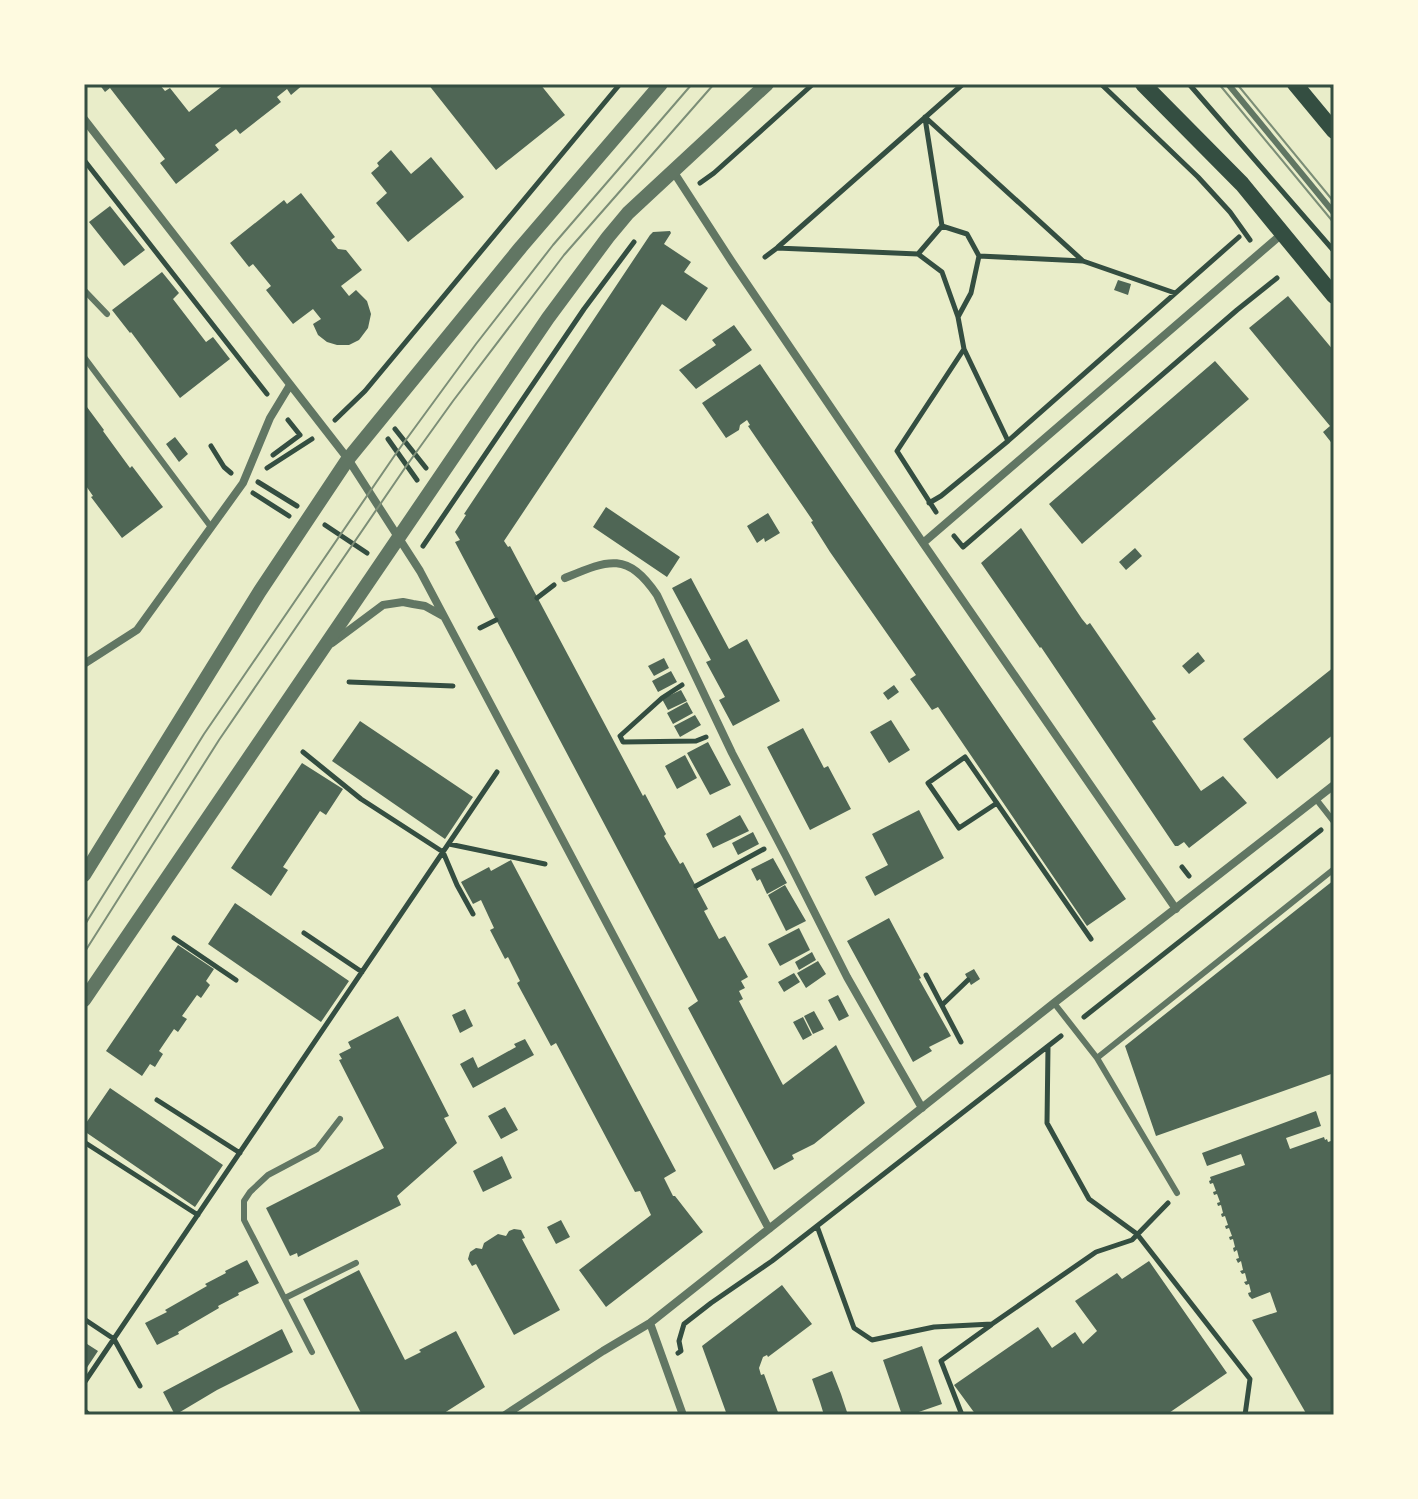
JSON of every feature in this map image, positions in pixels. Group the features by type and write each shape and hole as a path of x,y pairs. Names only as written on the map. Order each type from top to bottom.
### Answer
{"main road":[{"path":"1143,84 1242,184 1334,296"},
{"path":"1295,84 1334,131"}],"street":[{"path":"84,875 207,676 348,459 521,247 661,84"},
{"path":"84,1000 548,318 608,237 639,202 767,84"},
{"path":"84,119 348,459 420,571 769,1229"},
{"path":"673,171 923,543 1176,909"},
{"path":"923,543 1283,233"},
{"path":"84,664 137,630 243,483 270,418 290,385"},
{"path":"565,578 600,564 616,562 632,568 657,595 732,753 847,977 922,1108"},
{"path":"324,649 383,605 403,602 425,606 444,616"},
{"path":"505,1415 650,1323 1334,785"},
{"path":"650,1323 683,1415"}],"lane":[{"path":"1228,84 1333,211"},
{"path":"84,290 107,314"},
{"path":"84,357 211,527"},
{"path":"1316,799 1333,821"},
{"path":"1097,1058 1334,869"},
{"path":"1054,1003 1097,1058 1177,1193"},
{"path":"312,1352 244,1220 244,1201 268,1175 317,1149 340,1119"},
{"path":"285,1298 356,1263"}],"path":[{"path":"461,507 380,419 357,401 620,84"},
{"path":"687,192 714,173 813,84"},
{"path":"765,257 963,84"},
{"path":"1101,84 1223,204 1248,235 1258,255"},
{"path":"1189,84 1334,251"},
{"path":"918,254 942,226 925,117"},
{"path":"925,117 1083,261"},
{"path":"84,160 300,435"},
{"path":"942,226 967,234 979,256 971,293 958,317"},
{"path":"929,503 1008,441 1239,237"},
{"path":"429,535 584,309 636,239"},
{"path":"777,248 918,254 942,272 958,317 964,349 1008,441"},
{"path":"979,256 1083,261 1176,294"},
{"path":"897,451 964,349"},
{"path":"272,455 317,418"},
{"path":"380,419 390,441 442,517"},
{"path":"243,483 256,480 266,469 310,441"},
{"path":"211,446 224,467 257,497 289,516"},
{"path":"256,480 382,563"},
{"path":"480,628 496,620"},
{"path":"696,678 662,698 620,736 623,742 696,741 706,737"},
{"path":"349,682 453,686"},
{"path":"615,743 622,739"},
{"path":"303,752 361,799 443,852 473,914"},
{"path":"997,803 959,828 928,783 965,757 997,803 1091,939"},
{"path":"84,1383 497,772"},
{"path":"664,1361 681,1351 679,1341 684,1324 772,1261 1333,821"},
{"path":"696,886 779,841"},
{"path":"449,844 545,864"},
{"path":"1182,867 1189,876"},
{"path":"1209,904 1216,913"},
{"path":"304,933 362,972"},
{"path":"174,938 236,980"},
{"path":"926,975 961,1042"},
{"path":"942,1005 968,980"},
{"path":"1048,1046 1047,1123 1089,1199 1137,1234 1250,1379 1245,1415"},
{"path":"157,1100 240,1153"},
{"path":"84,1142 198,1215"},
{"path":"962,1415 941,1361 1096,1252 1132,1240 1177,1193"},
{"path":"817,1226 854,1328 872,1340 934,1327 992,1324"},
{"path":"84,1319 114,1339 140,1386"},
{"path":"84,1410 89,1415"}],"building":[{"path":"99,84 159,84 165,91 170,88 189,112 225,84 304,84 291,95 287,89 277,97 281,102 240,134 236,129 215,145 219,150 176,184 160,163 165,159 110,88 105,92"},
{"path":"428,84 540,84 565,115 496,170"},
{"path":"391,150 411,174 431,157 464,197 408,242 376,203 387,193 371,173"},
{"path":"301,193 335,237 331,240 338,249 346,250 362,270 341,286 349,296 356,290 367,301 371,314 368,328 359,340 349,345 327,342 318,335 313,324 321,319 313,309 293,324 266,290 271,286 253,264 249,267 230,243 284,200 287,204"},
{"path":"110,206 145,250 124,266 89,222"},
{"path":"670,231 664,244 691,262 684,272 708,288 686,321 662,304 504,541 510,546 643,796 645,794 666,834 664,836 680,864 683,862 708,909 704,911 719,939 725,936 748,977 741,981 745,988 739,991 743,999 739,1001 783,1085 836,1045 865,1103 814,1144 792,1155 794,1159 774,1170 688,1008 698,1001 455,542 460,540 455,532 464,514 650,235"},
{"path":"162,272 179,293 173,299 206,342 213,337 230,359 180,398 112,310"},
{"path":"1118,280 1131,284 1128,295 1114,290"},
{"path":"1288,296 1334,351 1334,446 1323,432 1330,426 1249,328"},
{"path":"734,325 752,350 696,389 679,370 716,345 712,340"},
{"path":"1215,361 1249,399 1082,544 1049,504"},
{"path":"760,364 1126,899 1087,926 938,707 932,710 910,679 916,675 830,552 747,420 726,438 702,403"},
{"path":"84,403 130,468 132,466 163,507 122,538 84,483"},
{"path":"175,437 188,454 179,462 166,444"},
{"path":"606,507 680,557 667,577 593,527"},
{"path":"768,513 780,533 757,543 747,526"},
{"path":"1021,528 1082,619 1087,625 1090,623 1156,719 1152,721 1201,791 1223,776 1247,803 1189,848 1184,842 1175,846 981,563"},
{"path":"1135,548 1142,556 1126,570 1119,562"},
{"path":"691,578 729,649 747,639 780,701 733,726 719,700 725,697 706,662 711,660 672,588"},
{"path":"1198,652 1205,661 1189,674 1182,666"},
{"path":"664,658 669,668 654,676 648,666"},
{"path":"1334,667 1334,734 1277,779 1243,739"},
{"path":"671,671 677,682 658,692 652,681"},
{"path":"894,685 899,692 888,700 883,693"},
{"path":"681,690 687,701 668,710 662,699"},
{"path":"687,702 693,713 673,724 667,713"},
{"path":"695,715 701,725 680,737 674,726"},
{"path":"891,720 910,750 889,763 870,732"},
{"path":"360,721 473,797 445,839 332,761"},
{"path":"803,728 851,809 810,830 767,747"},
{"path":"708,742 731,785 710,795 687,753"},
{"path":"685,755 697,778 677,789 665,766"},
{"path":"302,763 343,789 326,815 320,811 283,867 288,870 271,896 231,868"},
{"path":"919,810 944,858 875,896 865,877 888,865 872,834"},
{"path":"740,815 749,831 713,848 706,834"},
{"path":"753,832 759,844 738,855 732,843"},
{"path":"773,858 787,883 767,894 751,869"},
{"path":"511,860 676,1171 664,1178 673,1196 703,1232 606,1307 579,1270 651,1215 640,1191 635,1192 556,1043 551,1046 517,983 520,981 508,957 505,959 490,930 494,928 481,900 473,904 461,882 489,867 491,871"},
{"path":"1334,880 1334,1073 1156,1136 1125,1046"},
{"path":"785,885 806,921 786,931 768,895"},
{"path":"235,903 349,981 321,1022 208,944"},
{"path":"889,918 951,1036 929,1047 932,1051 913,1062 847,941"},
{"path":"799,928 810,950 780,966 768,944"},
{"path":"178,945 214,969 206,981 210,985 201,998 197,995 182,1016 187,1019 178,1032 174,1029 159,1051 163,1054 155,1067 150,1064 142,1076 106,1051"},
{"path":"812,952 816,960 799,970 795,962"},
{"path":"818,961 826,974 806,988 797,973"},
{"path":"974,969 980,979 971,985 965,974"},
{"path":"794,973 800,982 784,992 778,982"},
{"path":"838,995 849,1016 839,1021 828,1000"},
{"path":"465,1009 473,1026 460,1033 452,1015"},
{"path":"814,1011 824,1029 813,1034 804,1016"},
{"path":"398,1016 449,1116 444,1118 457,1143 397,1196 401,1205 298,1257 297,1253 290,1256 266,1208 384,1148 339,1060 342,1059 339,1054 351,1048 348,1042"},
{"path":"803,1017 812,1035 803,1040 793,1022"},
{"path":"525,1039 534,1055 473,1088 460,1064 473,1057 478,1068"},
{"path":"110,1088 223,1165 195,1207 84,1131 84,1126"},
{"path":"505,1107 518,1130 501,1139 488,1116"},
{"path":"1316,1111 1321,1126 1286,1138 1290,1149 1324,1137 1328,1142 1334,1140 1334,1415 1307,1415 1252,1320 1277,1312 1270,1292 1252,1299 1249,1296 1249,1284 1246,1285 1245,1273 1240,1271 1243,1270 1241,1261 1238,1263 1236,1259 1239,1258 1237,1250 1234,1252 1233,1239 1229,1237 1232,1236 1225,1226 1228,1225 1225,1216 1222,1217 1221,1205 1217,1203 1220,1202 1217,1194 1214,1195 1213,1183 1209,1181 1210,1177 1245,1165 1241,1154 1207,1166 1202,1153"},
{"path":"502,1156 512,1178 483,1192 473,1171"},
{"path":"561,1220 570,1237 556,1244 547,1227"},
{"path":"514,1229 521,1230 525,1238 522,1239 560,1310 514,1335 476,1264 472,1266 468,1259 470,1252 476,1248 482,1249 484,1243 498,1234 506,1236"},
{"path":"247,1260 259,1283 157,1345 145,1323"},
{"path":"1149,1261 1227,1373 1166,1415 976,1415 954,1385 1038,1327 1052,1348 1075,1332 1083,1344 1097,1331 1075,1301 1117,1273 1122,1279"},
{"path":"359,1270 405,1360 456,1331 485,1387 441,1415 362,1415 303,1299"},
{"path":"782,1285 812,1324 768,1357 763,1357 759,1368 779,1415 727,1415 702,1346"},
{"path":"282,1329 293,1352 175,1415 163,1392"},
{"path":"84,1342 98,1351 84,1372"},
{"path":"922,1346 942,1404 902,1415 883,1360"},
{"path":"832,1371 848,1415 824,1415 812,1379"}],"tram line":[{"path":"84,926 204,734 397,452 553,245 692,84"},
{"path":"84,953 219,740 453,401 564,255 714,84"},
{"path":"1219,84 1334,223"},
{"path":"1237,84 1334,202"}]}
